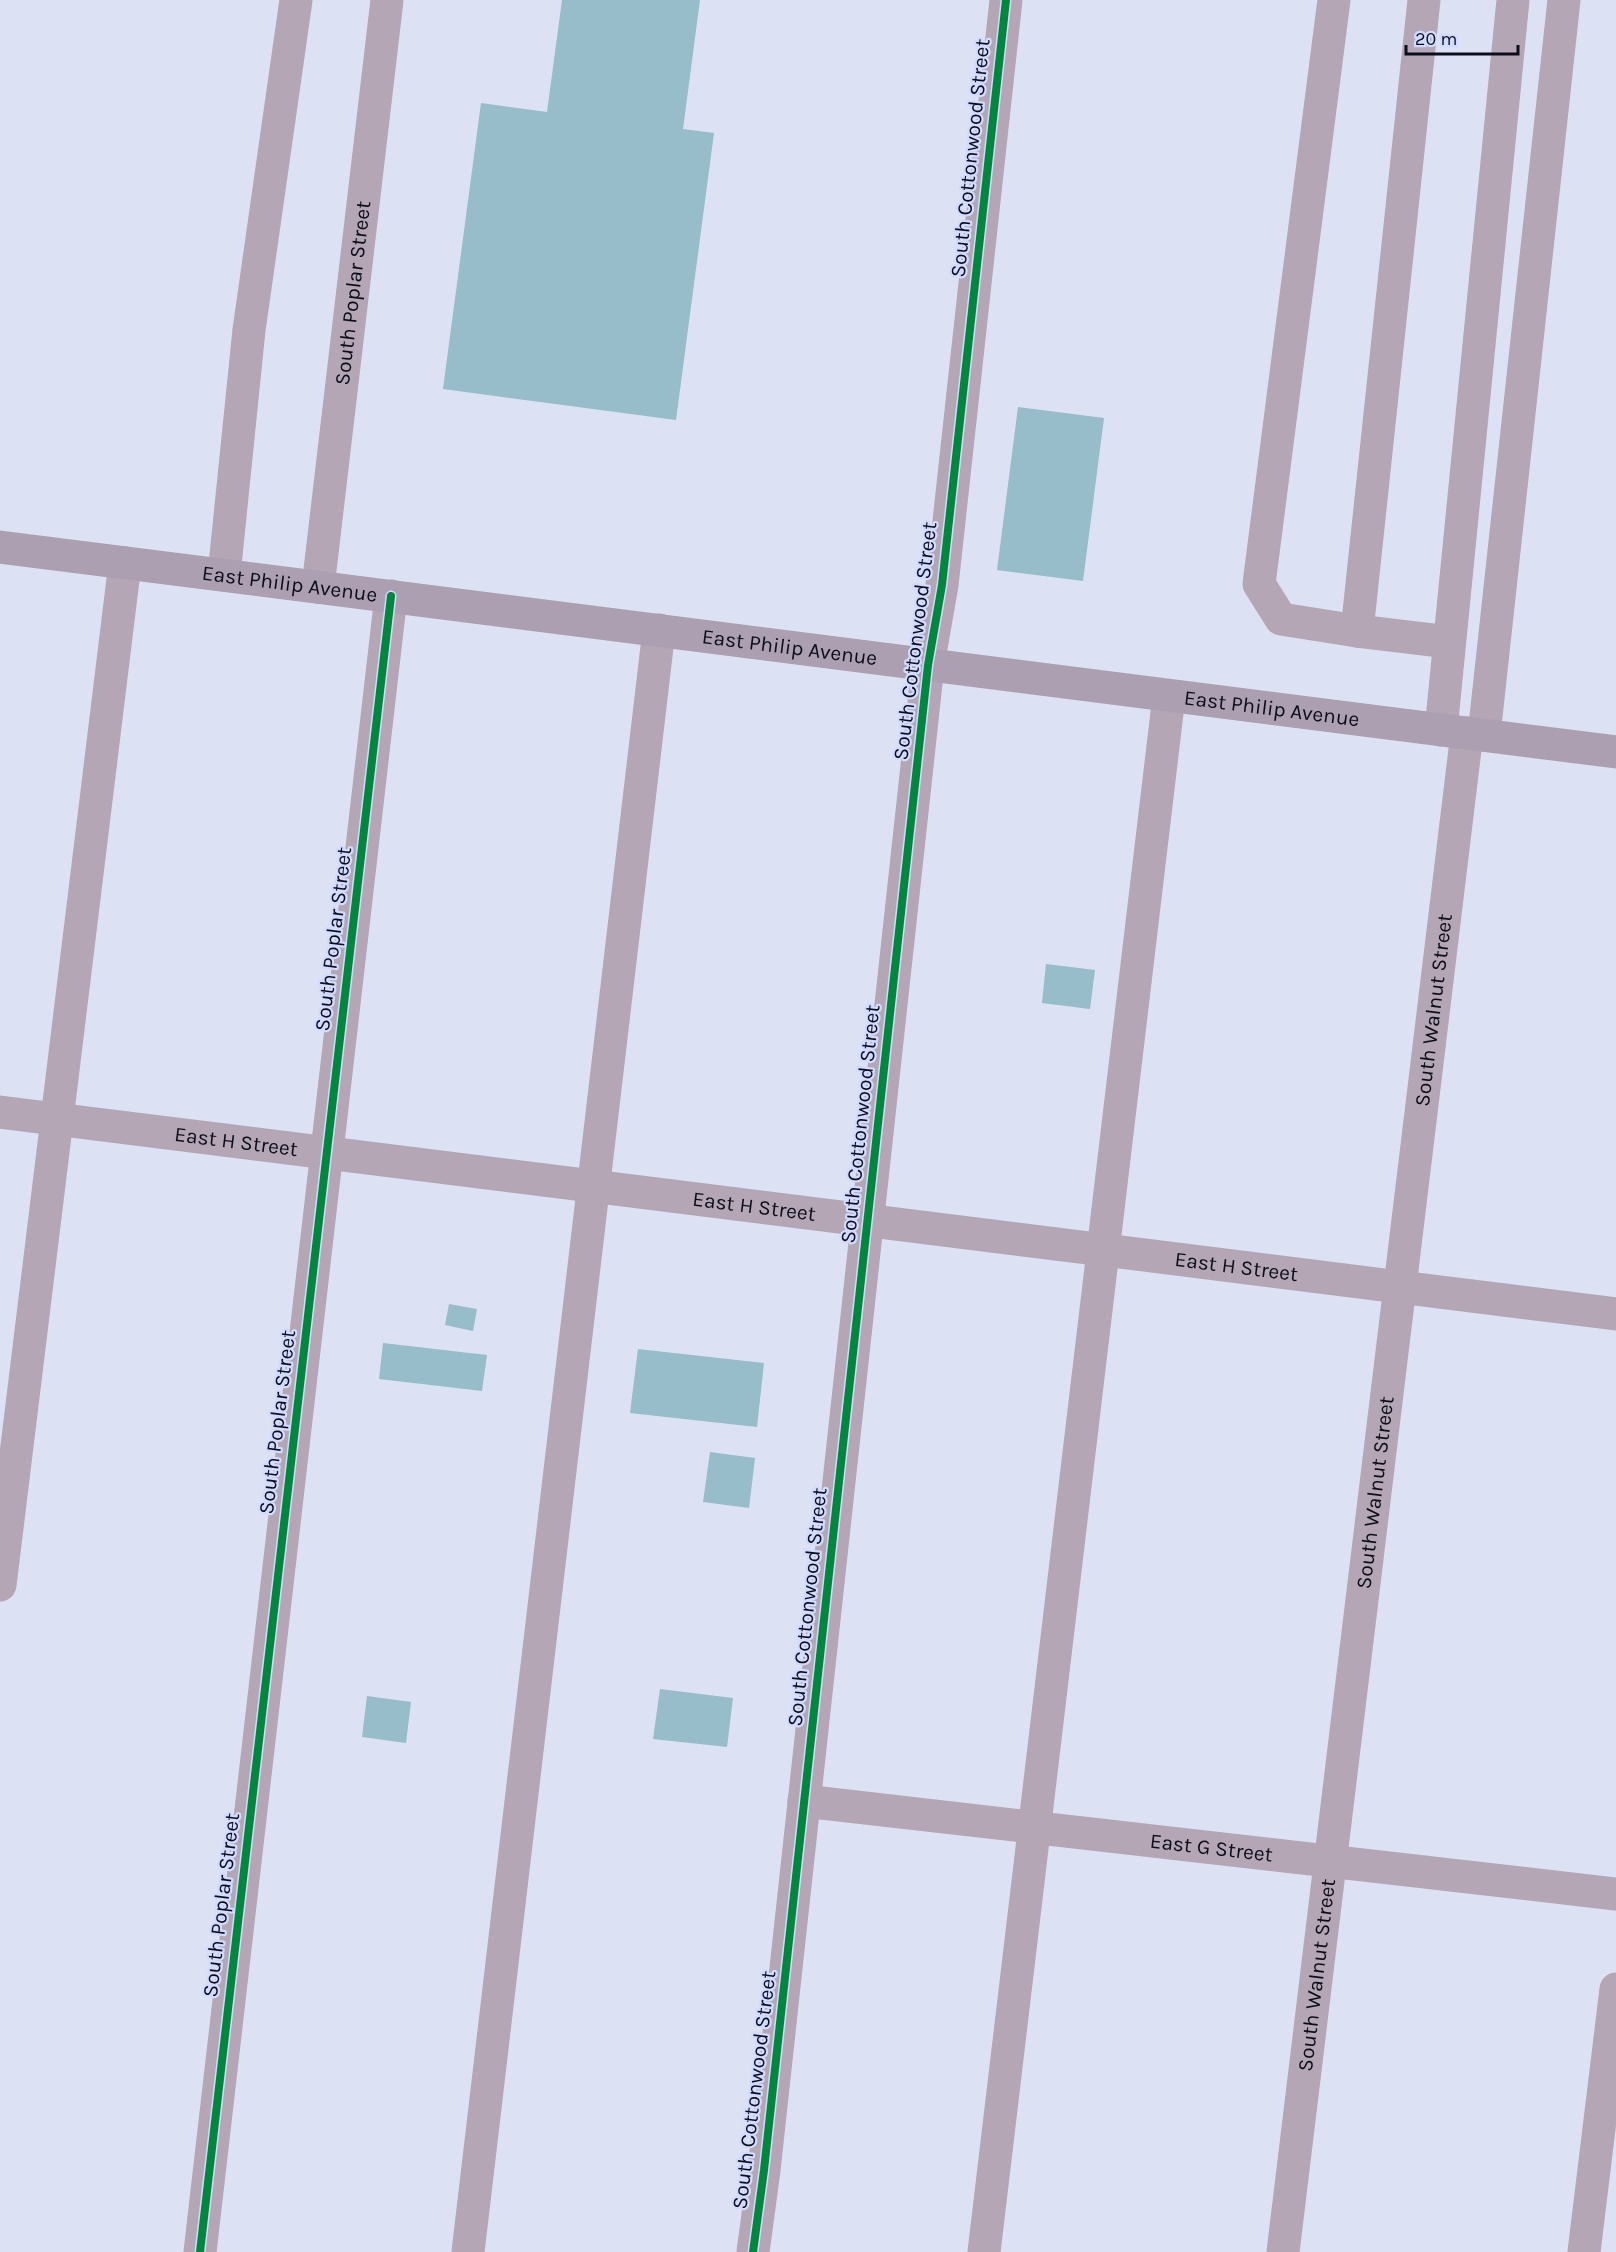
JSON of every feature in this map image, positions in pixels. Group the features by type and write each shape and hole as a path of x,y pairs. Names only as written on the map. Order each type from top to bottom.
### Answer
{"main road":[{"name":"East Philip Avenue","path":"0,547 1616,752"}],"street":[{"path":"224,575 249,330 296,0"},
{"name":"South Poplar Street","path":"318,587 387,0"},
{"name":"South Cottonwood Street","path":"753,2252 928,665 942,585 1006,0"},
{"path":"1334,0 1258,584 1281,619 1449,642"},
{"path":"1357,631 1424,0"},
{"path":"1464,733 1449,642 1514,0"},
{"path":"1464,733 1504,551 1564,0"},
{"path":"1459,546 1504,551"},
{"path":"0,1585 125,563"},
{"name":"South Poplar Street","path":"200,2252 391,596"},
{"path":"468,2252 659,630"},
{"path":"984,2252 1169,696"},
{"name":"South Walnut Street","path":"1283,2252 1400,1287 1464,733"},
{"name":"East H Street","path":"0,1113 1616,1314"},
{"name":"East G Street","path":"804,1801 1616,1894"},
{"path":"1584,2252 1616,1989"}],"building":[{"path":"562,0 700,0 683,129 714,133 676,420 443,389 481,103 547,112"},
{"path":"1018,407 1104,418 1083,581 997,570"},
{"path":"1046,964 1095,970 1090,1009 1042,1003"},
{"path":"449,1304 477,1309 473,1331 445,1325"},
{"path":"383,1343 487,1355 482,1391 379,1379"},
{"path":"638,1349 764,1363 757,1427 630,1413"},
{"path":"710,1452 755,1458 749,1508 703,1502"},
{"path":"660,1689 733,1698 727,1747 653,1739"},
{"path":"367,1696 411,1702 406,1743 362,1737"}],"cycle path":[{"path":"753,2252 764,2170 928,665 942,585 1006,0"},
{"path":"200,2252 391,596"}]}
